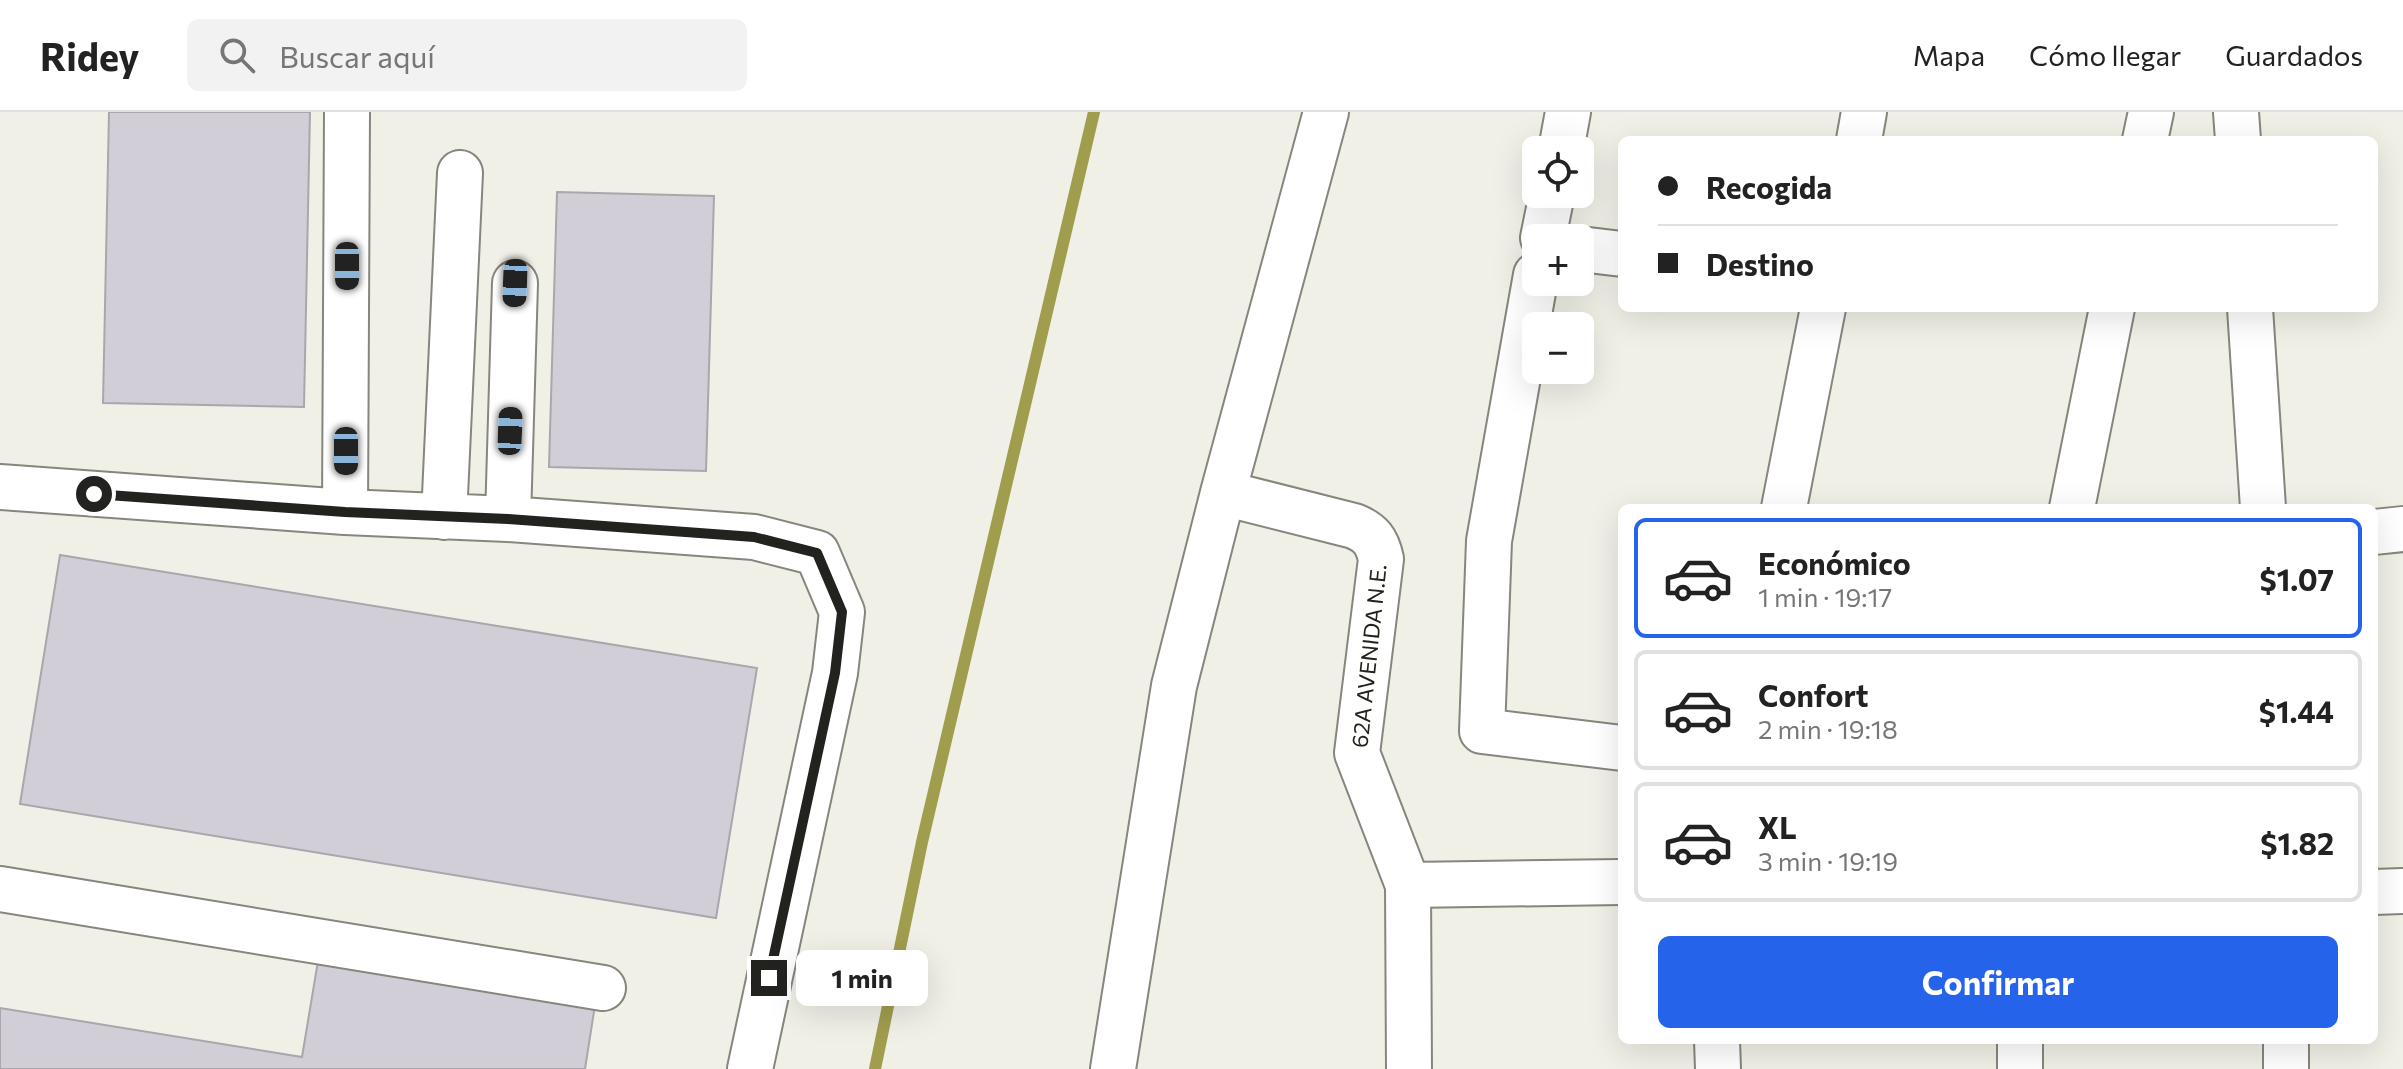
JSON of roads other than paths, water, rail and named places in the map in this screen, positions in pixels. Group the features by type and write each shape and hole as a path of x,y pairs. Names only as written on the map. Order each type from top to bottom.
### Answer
{"street":[{"path":"345,512 347,112"},
{"path":"1113,1069 1174,686 1326,112"},
{"path":"1564,136 1568,112"},
{"path":"1860,136 1864,112"},
{"path":"2146,136 2151,112"},
{"path":"2236,112 2238,136"},
{"path":"444,517 460,173"},
{"path":"1594,251 1618,254"},
{"path":"508,519 515,283"},
{"path":"1532,296 1489,541 1482,731 1618,748"},
{"path":"1785,504 1822,312"},
{"path":"2073,504 2111,312"},
{"path":"2250,312 2263,504"},
{"path":"0,487 754,537 817,553 842,612 835,673 750,1069"},
{"name":"62A AVENIDA N.E.","path":"1223,493 1354,526 1373,537 1378,545 1381,559 1357,753 1408,885 1409,1069"},
{"path":"2378,532 2403,529"},
{"path":"1408,885 1618,882"},
{"path":"0,889 603,988"},
{"path":"2378,892 2403,891"},
{"path":"1717,1044 1718,1069"},
{"path":"2020,1044 2020,1069"},
{"path":"2286,1044 2286,1069"}],"waterway":[{"path":"875,1069 922,842 1094,112"}]}
